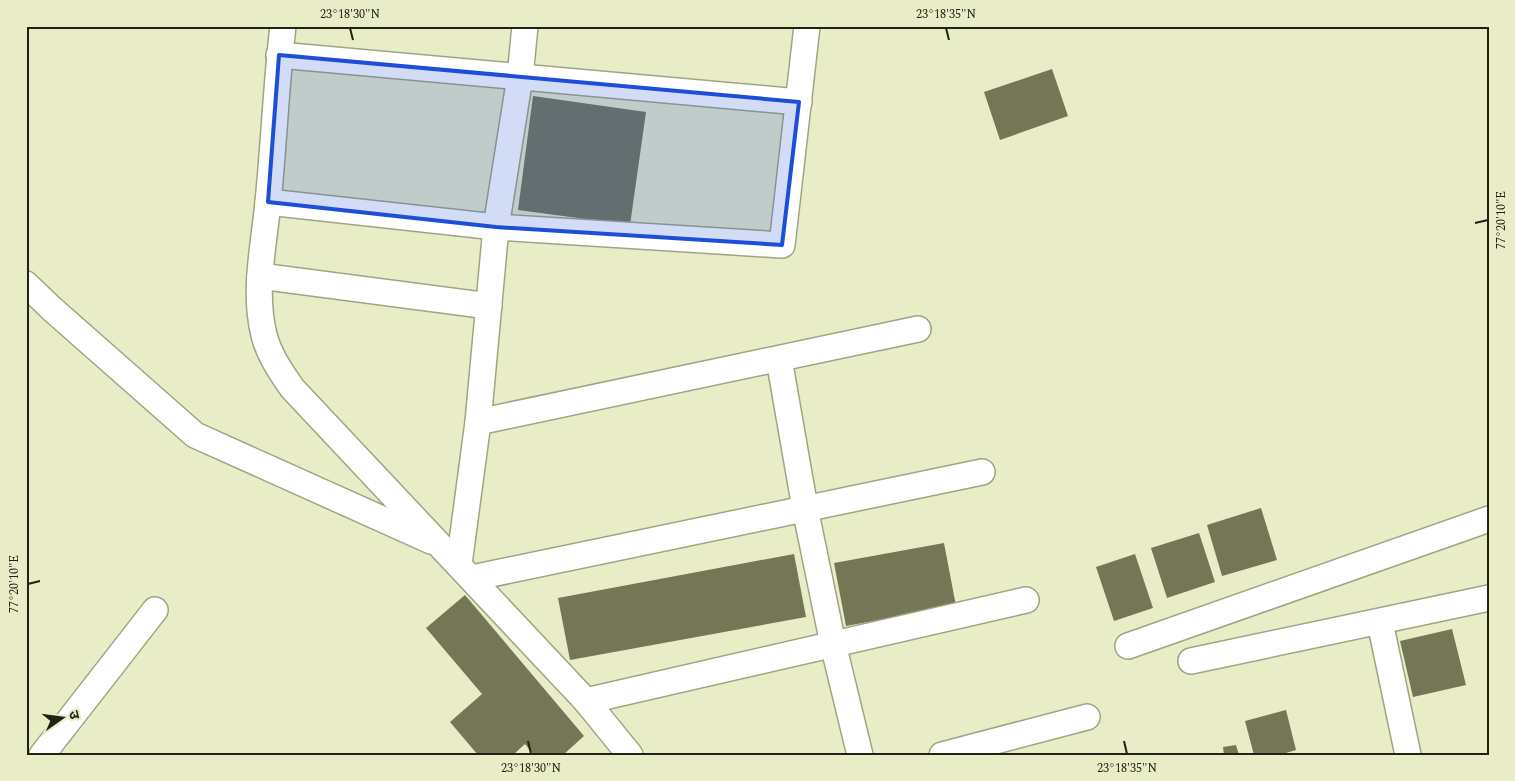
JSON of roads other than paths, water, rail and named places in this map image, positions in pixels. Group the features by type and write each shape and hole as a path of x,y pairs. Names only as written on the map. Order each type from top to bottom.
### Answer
{"street":[{"path":"283,26 260,276 260,315 270,352 292,388 586,701 630,755"},
{"path":"465,571 496,227 520,77 525,26"},
{"path":"268,202 496,227 782,245 807,26"},
{"path":"279,55 799,102"},
{"path":"260,276 489,306"},
{"path":"26,284 195,435 441,545"},
{"path":"478,422 918,329"},
{"path":"779,359 805,508 833,644 860,755"},
{"path":"465,571 805,508 982,472"},
{"path":"1128,646 1489,519"},
{"path":"1191,661 1489,598"},
{"path":"586,701 1026,600"},
{"path":"42,755 155,610"},
{"path":"1229,610 1241,651"},
{"path":"1380,622 1408,755"},
{"path":"942,755 1088,717"}]}
